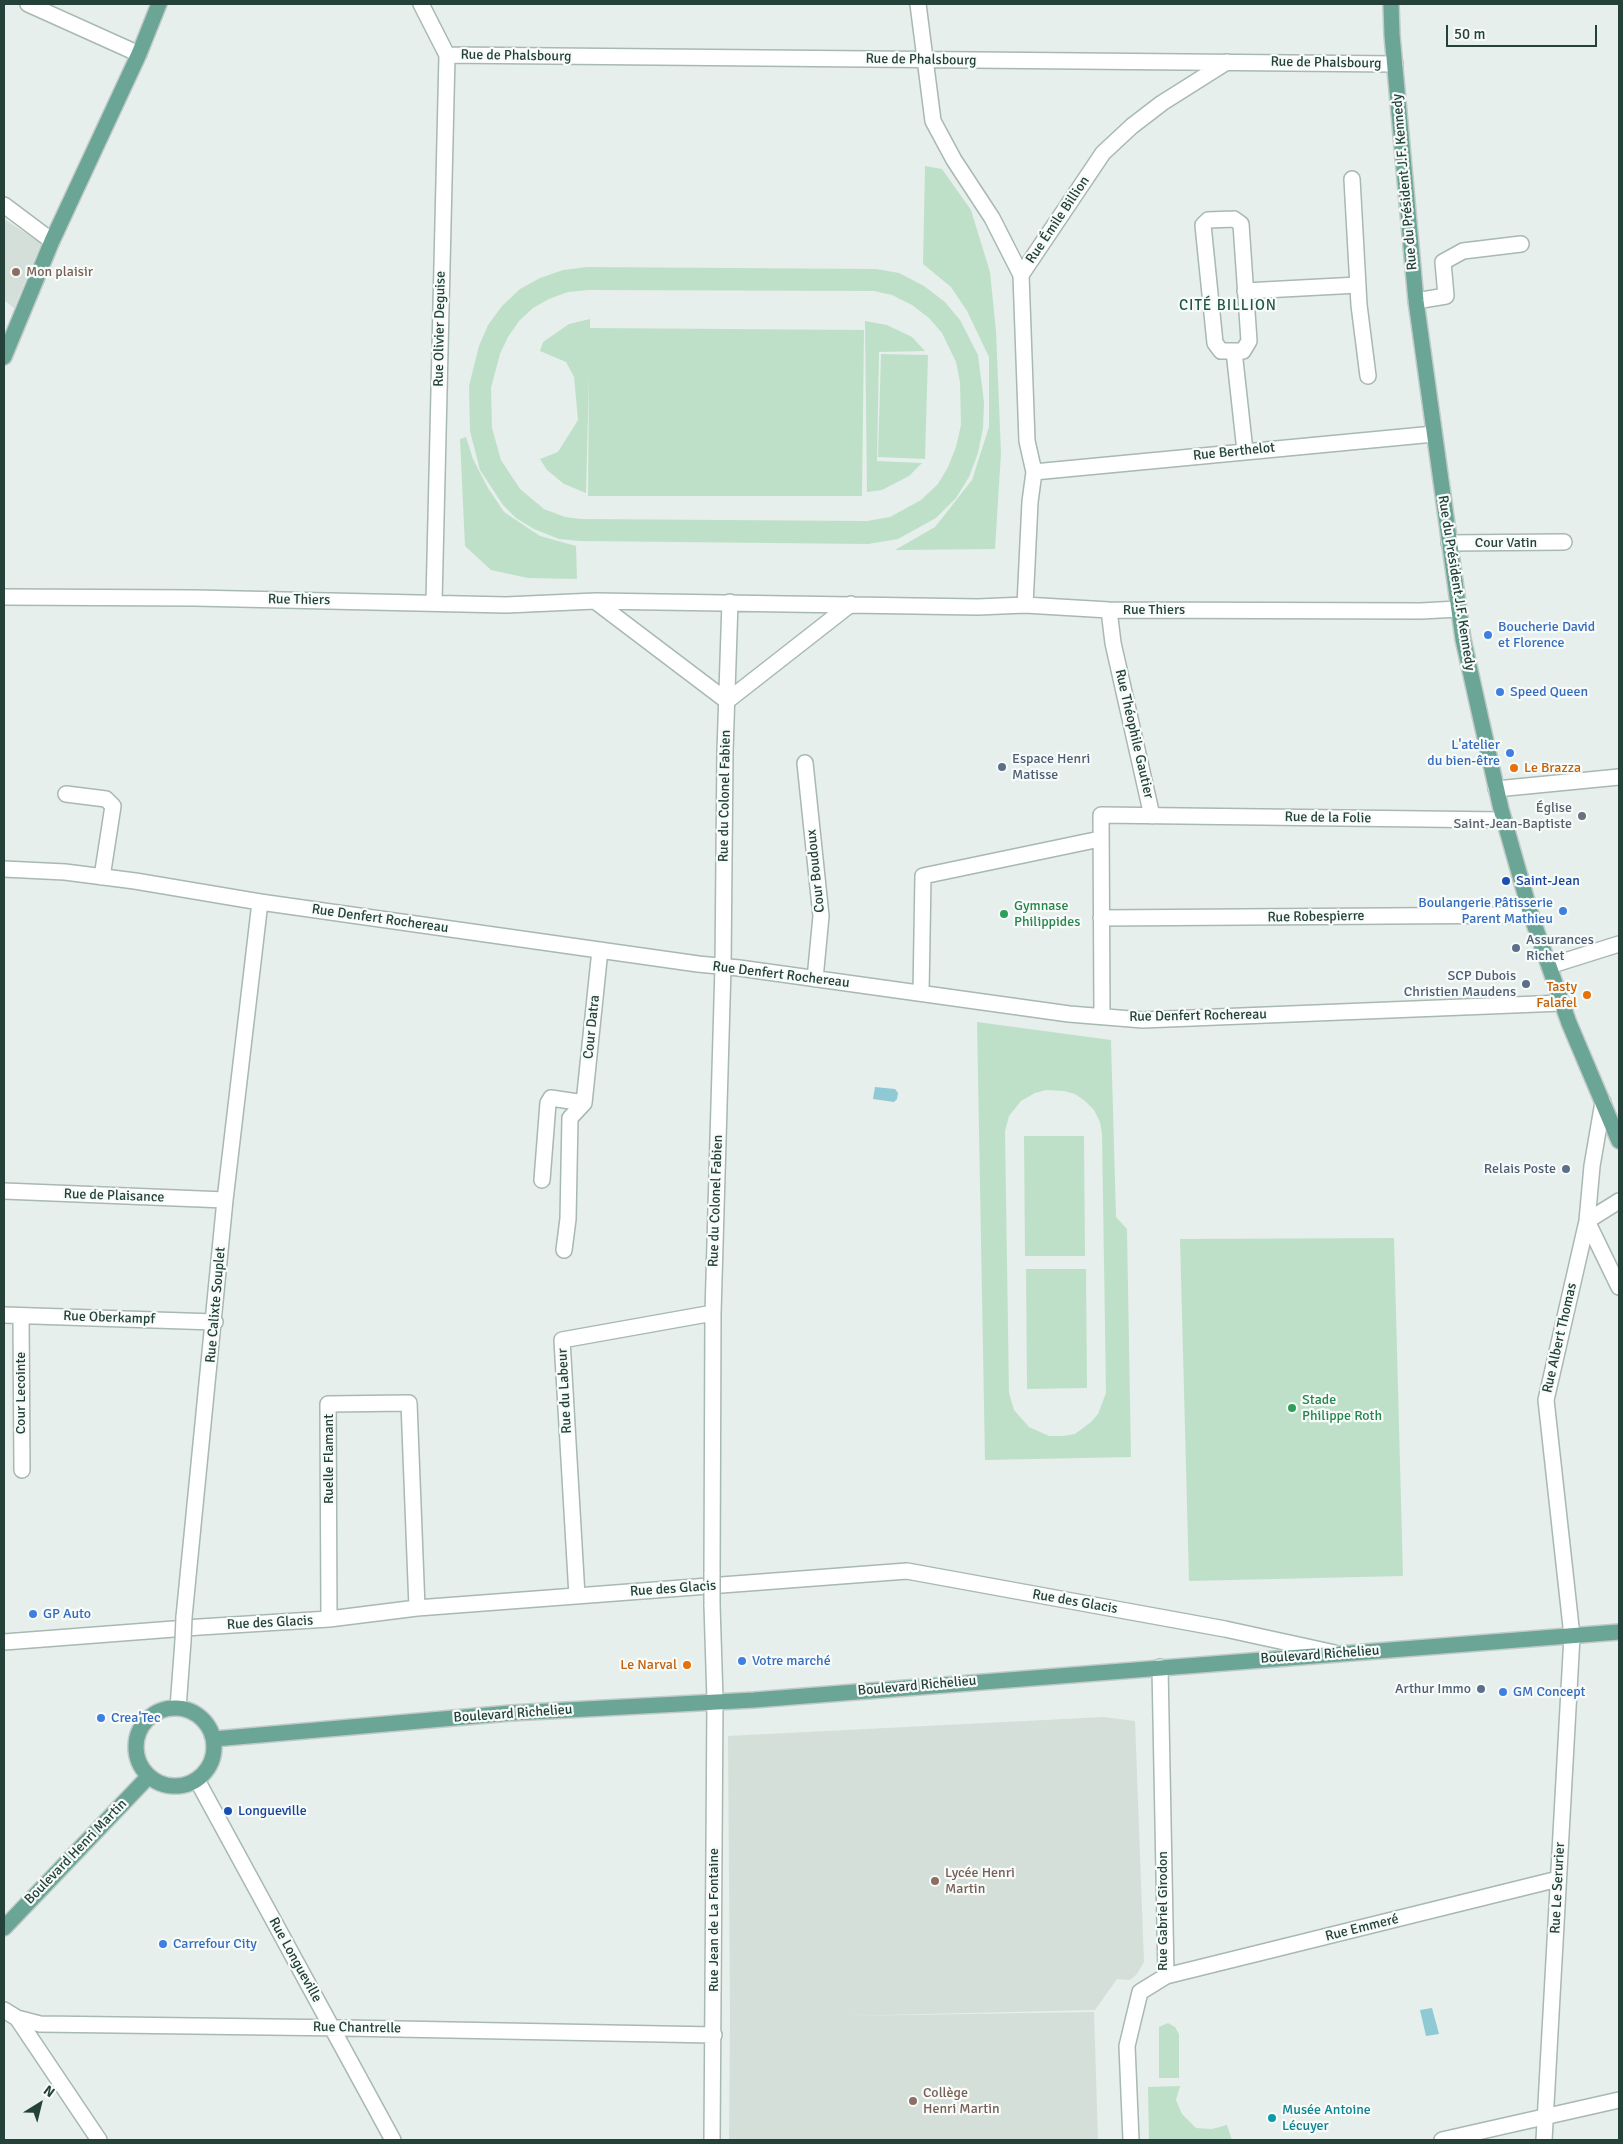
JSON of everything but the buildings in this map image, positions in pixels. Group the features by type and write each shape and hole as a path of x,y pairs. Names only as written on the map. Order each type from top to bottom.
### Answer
{"main road":[{"path":"4,357 52,241 139,54 159,4"},
{"name":"Rue du Président J.F. Kennedy","path":"1391,4 1416,301 1458,609 1503,820 1531,914 1562,1003 1619,1141"},
{"name":"Boulevard Richelieu","path":"214,1739 511,1713 715,1700 764,1699 1619,1632"},
{"path":"178,1708 197,1714 208,1725 214,1739 215,1750 212,1762 197,1780 185,1785 172,1786 160,1783 149,1776 142,1767 137,1755 136,1743 145,1721 154,1713 166,1709 178,1708"},
{"name":"Boulevard Henri Martin","path":"4,1928 149,1776"}],"street":[{"path":"28,4 139,54"},
{"path":"421,4 447,55"},
{"path":"918,4 933,121 954,160 992,218 1021,275"},
{"name":"Rue de Phalsbourg","path":"447,55 1395,64"},
{"name":"Rue Olivier Deguise","path":"434,602 447,55"},
{"name":"Rue Émile Billion","path":"1034,472 1027,441 1021,275 1103,153 1132,126 1162,103 1227,62"},
{"path":"1352,179 1358,285 1368,376"},
{"path":"4,205 52,241"},
{"path":"1234,219 1240,224 1249,342 1244,351 1234,351 1221,351 1215,343 1204,225 1208,220 1234,219"},
{"path":"1416,301 1446,296 1444,262 1463,251 1521,244"},
{"path":"1245,291 1358,285"},
{"path":"1234,351 1245,451"},
{"name":"Rue Berthelot","path":"1034,472 1434,434"},
{"path":"1025,605 1030,502 1034,472"},
{"name":"Cour Vatin","path":"1449,543 1564,542"},
{"name":"Rue Thiers","path":"4,597 434,602 506,605 595,601 978,607 1025,605 1109,610 1421,611 1458,609"},
{"path":"595,601 727,701 851,604"},
{"name":"Rue du Colonel Fabien","path":"715,1700 712,1605 713,1313 723,966 725,751 730,602"},
{"name":"Rue Théophile Gautier","path":"1102,1016 1101,815 1152,816 1113,644 1109,610"},
{"name":"Cour Boudoux","path":"805,763 821,916 816,979"},
{"path":"1496,789 1619,777"},
{"path":"66,794 106,799 113,806 102,877"},
{"name":"Rue de la Folie","path":"1152,816 1503,820"},
{"path":"921,993 923,876 1100,839"},
{"name":"Rue Denfert Rochereau","path":"4,869 65,872 102,877 260,902 1069,1014 1143,1020 1562,1003"},
{"name":"Rue Calixte Souplet","path":"178,1708 184,1617 215,1322 225,1200 260,902"},
{"name":"Rue Robespierre","path":"1102,918 1531,914"},
{"path":"1549,966 1619,944"},
{"name":"Cour Datra","path":"564,1250 568,1219 570,1118 584,1103 600,950"},
{"path":"542,1180 548,1102 551,1098 584,1103"},
{"name":"Rue Albert Thomas","path":"1572,1636 1546,1400 1587,1221 1592,1166 1602,1102"},
{"name":"Rue de Plaisance","path":"4,1191 225,1200"},
{"path":"1619,1201 1587,1221 1619,1288"},
{"name":"Rue du Labeur","path":"577,1596 562,1340 713,1313"},
{"name":"Rue Oberkampf","path":"4,1315 215,1322"},
{"name":"Cour Lecointe","path":"21,1316 22,1470"},
{"name":"Ruelle Flamant","path":"330,1620 328,1404 409,1403 417,1608"},
{"name":"Rue des Glacis","path":"4,1642 200,1627 330,1620 417,1608 907,1571 1225,1629 1336,1653"},
{"name":"Rue Le Serurier","path":"1544,2140 1572,1636"},
{"name":"Rue Gabriel Girodon","path":"1131,2140 1127,2046 1140,1992 1166,1976 1160,1667"},
{"name":"Rue Jean de La Fontaine","path":"712,2140 715,1700"},
{"name":"Rue Longueville","path":"197,1780 393,2140"},
{"name":"Rue Emmeré","path":"1166,1976 1558,1879"},
{"name":"Rue Chantrelle","path":"4,2010 17,2018 40,2024 331,2027 714,2035"},
{"path":"17,2018 99,2140"},
{"path":"1442,2140 1619,2100"}],"shaded area":[{"name":"Mon plaisir","path":"4,219 41,243 14,308 4,300"},
{"name":"Lycée Henri Martin","path":"1104,1717 1135,1721 1144,1962 1137,1974 1130,1980 1117,1979 1095,2010 843,2016 1094,2012 1098,2140 729,2140 728,1736"}],"green space":[{"path":"925,166 942,169 971,210 990,272 996,331 1001,453 995,549 895,550 935,527 972,480 989,427 989,357 967,311 951,287 923,264"},
{"path":"587,267 876,269 899,273 924,286 945,302 960,320 978,355 984,402 983,428 978,453 969,477 956,498 936,518 898,539 868,544 580,541 559,539 534,529 516,518 503,505 480,470 470,431 469,386 479,346 488,325 502,306 520,289 540,278 563,270","holes":["588,290 874,291 892,295 912,305 929,318 942,333 956,362 960,382 961,425 956,447 948,467 938,484 921,500 890,517 867,521 581,519 565,517 544,509 520,489 501,460 492,428 491,388 500,354 508,337 519,321 533,308 549,299 568,292"]},
{"path":"590,319 590,328 864,330 862,496 588,496 589,375 586,493 564,484 547,470 540,459 558,452 578,420 574,377 566,362 540,351 543,342 569,324"},
{"path":"865,321 887,325 912,337 925,351 879,352 877,461 922,463 909,476 882,490 867,492"},
{"path":"881,354 928,355 925,459 878,457"},
{"path":"466,437 473,459 488,488 504,512 540,536 576,546 577,579 528,578 491,570 465,546 460,439"},
{"path":"977,1022 1111,1040 1116,1217 1127,1229 1131,1457 985,1460","holes":["1046,1090 1075,1094 1094,1110 1100,1122 1102,1134 1106,1393 1098,1414 1091,1422 1075,1434 1049,1436 1029,1427 1014,1410 1009,1393 1005,1131 1009,1116 1021,1101 1035,1093"]},
{"path":"1024,1136 1084,1136 1085,1256 1025,1256"},
{"name":"Stade Philippe Roth","path":"1394,1238 1403,1576 1189,1581 1180,1239"},
{"path":"1026,1269 1086,1269 1087,1388 1027,1389"},
{"path":"1168,2023 1175,2027 1179,2034 1179,2078 1159,2078 1159,2027"},
{"path":"1180,2086 1176,2100 1182,2114 1196,2128 1212,2129 1227,2125 1232,2140 1149,2140 1148,2087"}],"water":[{"path":"875,1087 895,1089 898,1093 897,1099 894,1102 873,1099"},
{"path":"1432,2008 1439,2034 1426,2036 1420,2010"}],"place":[{"name":"Mon plaisir","path":"16,272"},
{"name":"Boucherie David et Florence","path":"1488,635"},
{"name":"Speed Queen","path":"1500,692"},
{"name":"L'atelier du bien-être","path":"1510,753"},
{"name":"Espace Henri Matisse","path":"1002,767"},
{"name":"Le Brazza","path":"1514,768"},
{"name":"Église Saint-Jean-Baptiste","path":"1582,816"},
{"name":"Saint-Jean","path":"1506,881"},
{"name":"Boulangerie Pâtisserie Parent Mathieu","path":"1563,911"},
{"name":"Gymnase Philippides","path":"1004,914"},
{"name":"Assurances Richet","path":"1516,948"},
{"name":"SCP Dubois Christien Maudens","path":"1526,984"},
{"name":"Tasty Falafel","path":"1587,995"},
{"name":"Relais Poste","path":"1566,1169"},
{"name":"Stade Philippe Roth","path":"1292,1408"},
{"name":"GP Auto","path":"33,1614"},
{"name":"Votre marché","path":"742,1661"},
{"name":"Le Narval","path":"687,1665"},
{"name":"Arthur Immo","path":"1481,1689"},
{"name":"GM Concept","path":"1503,1692"},
{"name":"Crea'Tec","path":"101,1718"},
{"name":"Longueville","path":"228,1811"},
{"name":"Lycée Henri Martin","path":"935,1881"},
{"name":"Carrefour City","path":"163,1944"},
{"name":"Collège Henri Martin","path":"913,2101"},
{"name":"Musée Antoine Lécuyer","path":"1272,2118"}],"district":[{"name":"CITÉ BILLION","path":"1228,306"}]}
